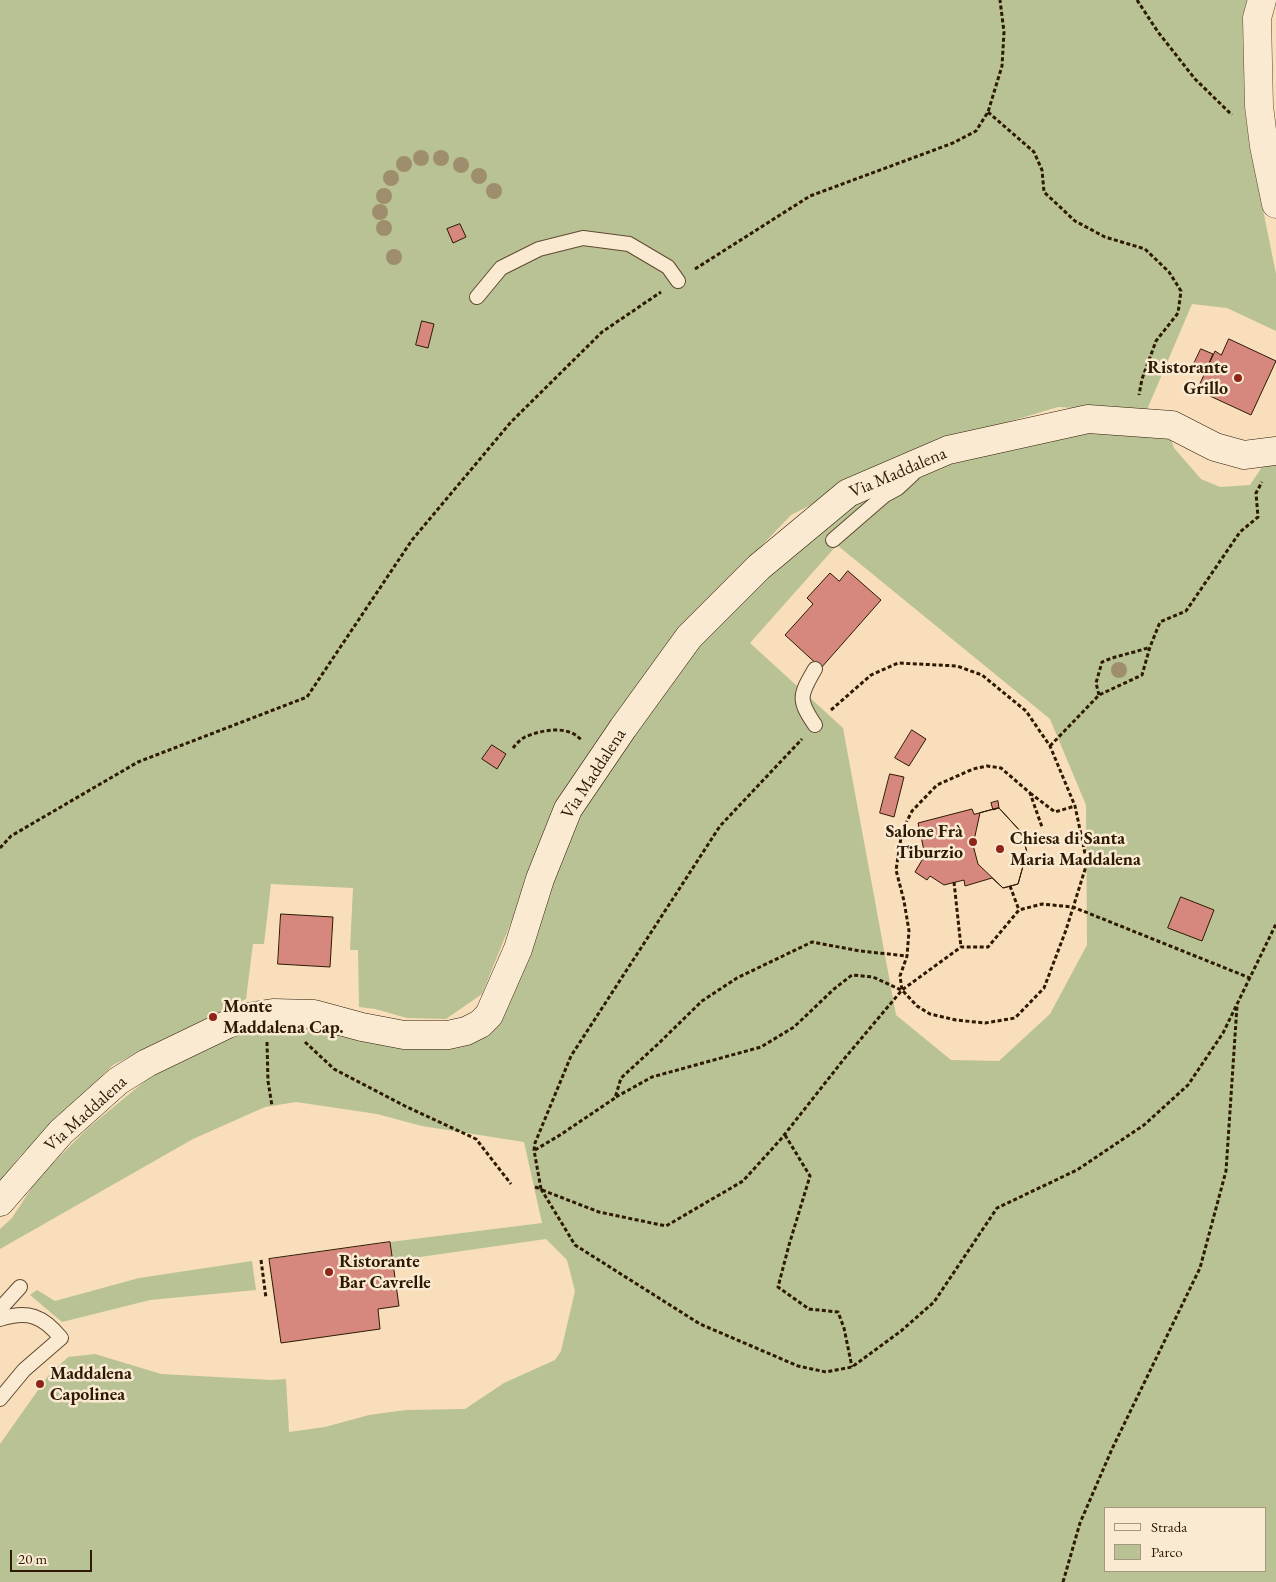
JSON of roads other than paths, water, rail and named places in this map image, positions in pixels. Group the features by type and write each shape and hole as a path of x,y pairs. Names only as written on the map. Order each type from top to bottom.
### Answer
{"street":[{"path":"1262,0 1257,18 1259,106 1264,146 1276,204"},
{"name":"Via Maddalena","path":"0,1202 61,1132 118,1081 147,1063 228,1024 247,1017 270,1013 314,1014 362,1027 404,1035 448,1036 466,1031 480,1024 489,1015 518,949 540,879 568,809 623,728 689,637 759,567 848,493 948,450 1088,419 1172,425 1215,447 1244,455 1276,451"}],"lane":[{"path":"477,297 501,268 539,248 583,238 629,244 668,268 678,281"},
{"path":"833,540 885,495 898,488 927,459"},
{"path":"814,670 802,693 804,709 816,725"},
{"path":"0,1310 20,1287"},
{"path":"0,1319 12,1315 27,1315 41,1318 61,1338 24,1370 0,1399"}],"place":[{"name":"Ristorante Grillo","path":"1238,378"},
{"name":"Salone Frà Tiburzio","path":"973,842"},
{"name":"Chiesa di Santa Maria Maddalena","path":"1000,849"},
{"name":"Monte Maddalena Cap.","path":"213,1017"},
{"name":"Ristorante Bar Cavrelle","path":"329,1272"},
{"name":"Maddalena Capolinea","path":"40,1384"}]}
